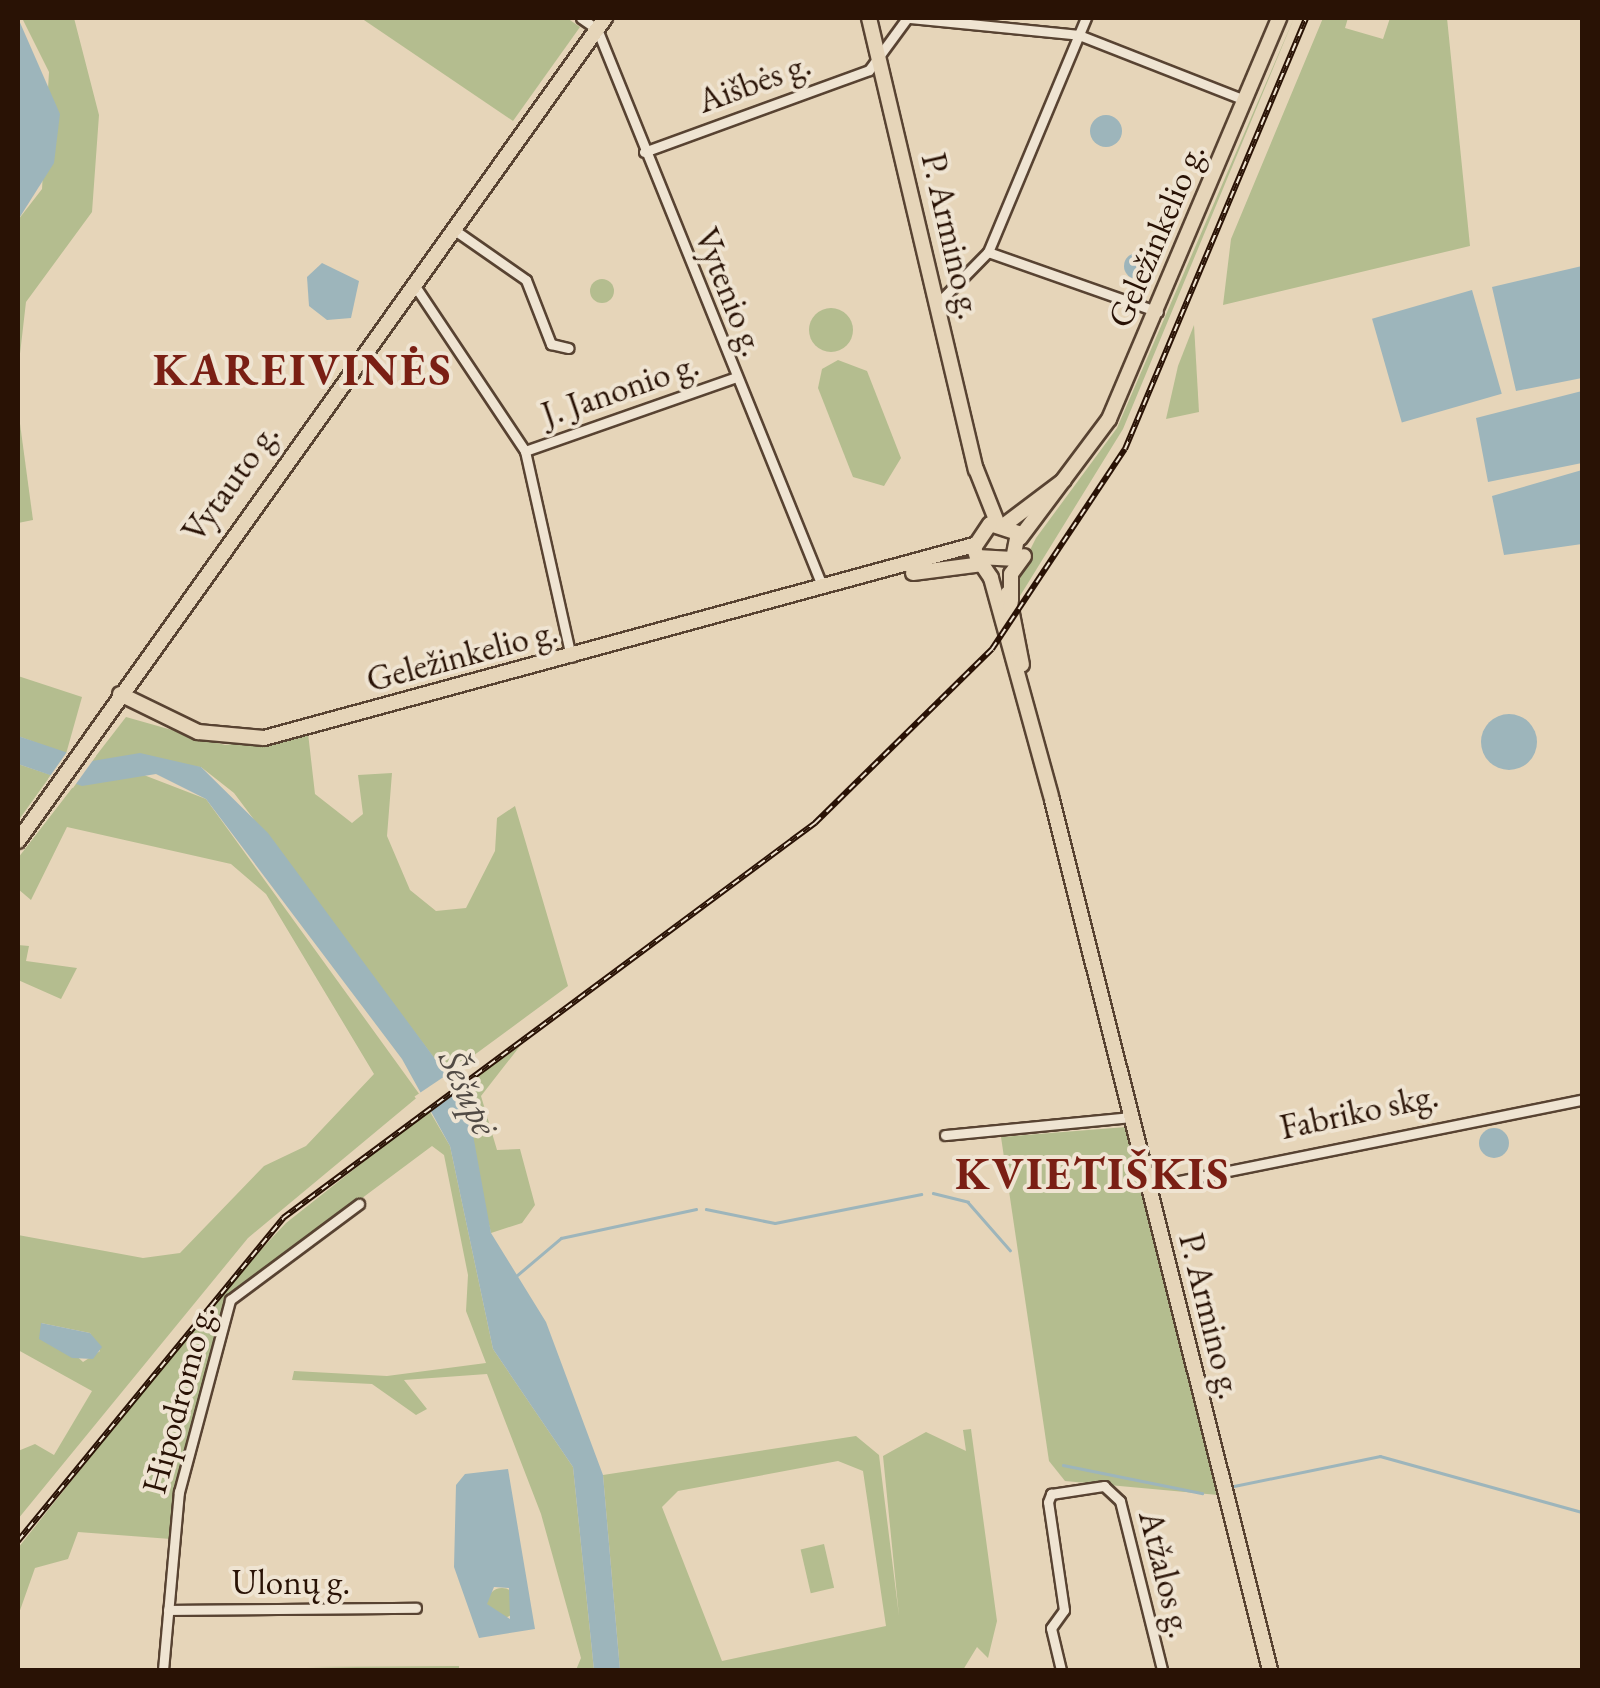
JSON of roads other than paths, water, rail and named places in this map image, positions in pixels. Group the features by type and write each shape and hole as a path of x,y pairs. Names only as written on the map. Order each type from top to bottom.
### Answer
{"main road":[{"name":"P. Armino g.","path":"869,18 1051,798 1270,1670"},
{"name":"Geležinkelio g.","path":"825,591 925,571 994,543 1058,492 1076,469 1158,312 1279,18"},
{"name":"Vytauto g.","path":"18,841 412,280 601,23"},
{"path":"1005,602 1012,570 1058,492"},
{"name":"P. Armino g.","path":"994,543 1005,602"},
{"name":"Geležinkelio g.","path":"120,694 198,732 250,739 825,591 994,543"}],"street":[{"path":"581,18 601,23"},
{"path":"880,62 908,18 1079,35 1245,100"},
{"path":"936,304 988,252 1086,18"},
{"name":"Vytenio g.","path":"601,23 644,152 825,591"},
{"name":"Aišbės g.","path":"644,152 880,62"},
{"path":"451,228 526,280 551,344 570,348"},
{"path":"988,252 1158,312"},
{"path":"412,280 525,451 571,657"},
{"name":"J. Janonio g.","path":"525,451 734,378"},
{"name":"Fabriko skg.","path":"1149,1187 1582,1100"},
{"path":"945,1135 1132,1117"},
{"name":"Hipodromo g.","path":"162,1670 179,1492 230,1300 360,1204"},
{"name":"Atžalos g.","path":"1061,1670 1051,1628 1064,1610 1048,1502 1056,1493 1116,1492 1162,1670"},
{"name":"Ulonų g.","path":"168,1610 416,1608"}],"water":[{"path":"18,18 60,114 54,163 18,220"},
{"path":"1106,115 1117,120 1122,131 1117,142 1106,147 1095,142 1090,131 1095,120"},
{"path":"1137,253 1146,257 1150,266 1146,275 1137,279 1128,275 1124,266 1128,257"},
{"path":"322,263 359,281 351,318 327,320 309,306 307,277"},
{"path":"1582,266 1582,378 1516,391 1492,287"},
{"path":"1472,290 1502,394 1402,422 1372,319"},
{"path":"1582,391 1582,463 1488,482 1476,418"},
{"path":"1582,470 1582,544 1504,555 1492,496"},
{"path":"1509,714 1529,722 1537,742 1529,762 1509,770 1489,762 1481,742 1489,722"},
{"path":"18,736 92,761 140,753 201,767 268,833 447,1075 471,1124 491,1233 546,1322 603,1475 620,1670 594,1670 573,1467 493,1349 450,1146 402,1059 206,799 156,774 82,786 18,764"},
{"path":"1494,1128 1504,1133 1509,1143 1504,1153 1494,1158 1484,1153 1479,1143 1484,1133"},
{"path":"41,1323 90,1333 102,1347 93,1359 72,1358 39,1339"},
{"path":"508,1469 535,1629 479,1638 454,1567 456,1485 465,1474","holes":["494,1587 509,1588 510,1619 487,1604"]}],"waterway":[{"path":"933,1193 968,1202 1010,1250"},
{"path":"706,1209 775,1223 921,1194"},
{"path":"515,1277 561,1238 696,1209"},
{"path":"1234,1486 1380,1456 1582,1512"},
{"path":"1063,1465 1202,1493"}],"railway":[{"path":"18,1541 283,1218 815,823 992,649 1125,449 1306,18"}],"district":[{"name":"KAREIVINĖS","path":"303,370"},
{"name":"KVIETIŠKIS","path":"1093,1174"}],"water label":[{"name":"Šešupė","path":"469,1092"}]}
